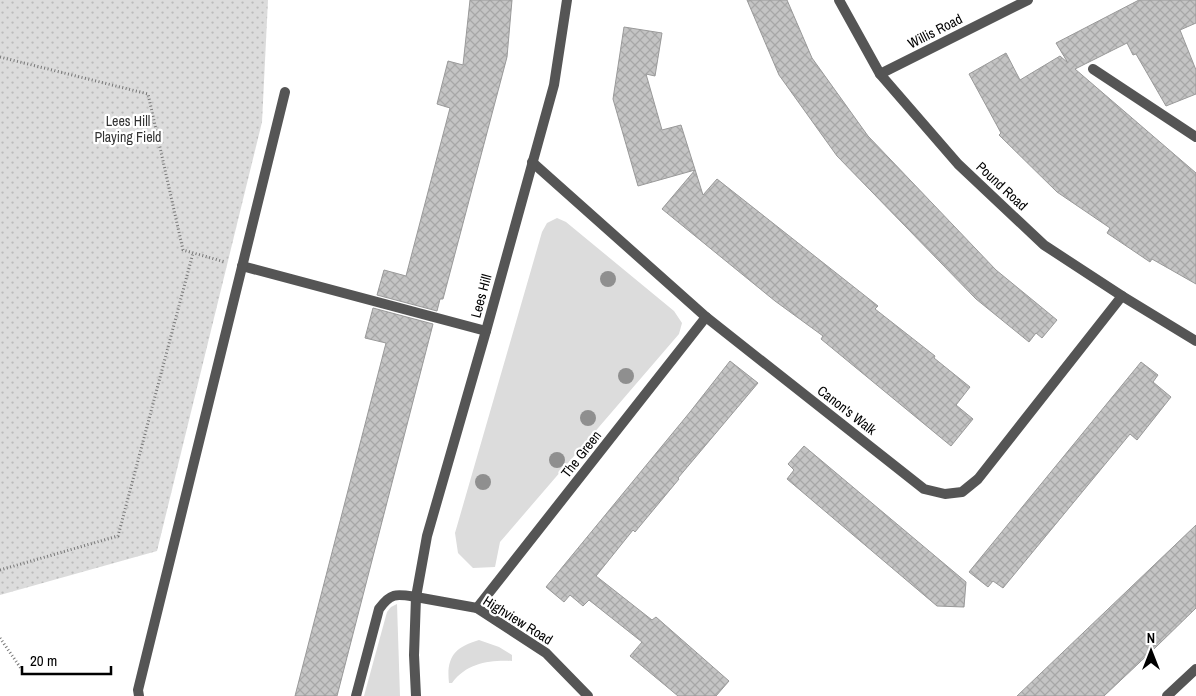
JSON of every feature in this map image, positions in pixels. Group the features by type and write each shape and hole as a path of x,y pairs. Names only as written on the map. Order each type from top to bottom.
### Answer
{"street":[{"name":"Lees Hill","path":"416,696 414,656 416,597 427,536 554,84 567,0"},
{"name":"Pound Road","path":"839,0 880,74 958,164 1044,244 1122,296 1196,341"},
{"name":"Willis Road","path":"880,74 1028,0"},
{"path":"1093,69 1196,137"},
{"path":"139,696 138,690 285,92"},
{"name":"Canon's Walk","path":"532,162 706,317 924,489 945,494 962,492 978,479 1122,296"},
{"path":"242,266 486,331"},
{"name":"The Green","path":"477,608 706,317"},
{"path":"356,696 379,609 386,599 397,594 416,597"},
{"name":"Highview Road","path":"416,597 477,608 546,653 588,696"},
{"path":"1167,696 1196,669"}],"path":[{"path":"0,57 148,94 183,250 242,266"},
{"path":"0,570 118,536 194,253"},
{"path":"0,638 22,670"}],"green space":[{"name":"Lees Hill Playing Field","path":"0,0 268,0 262,122 157,551 0,595"},
{"path":"557,218 566,222 674,311 682,323 679,334 500,542 495,567 473,568 458,553 455,533 542,232 547,223"},
{"path":"397,604 400,696 364,696 387,612"},
{"path":"479,640 499,647 512,655 512,661 495,661 479,664 464,671 452,683 449,683 449,666 454,654 464,646"}],"building":[{"path":"470,0 512,0 507,57 443,299 440,299 437,311 377,295 384,270 406,276 450,108 437,104 448,61 463,65"},
{"path":"747,0 787,0 812,58 868,136 996,270 1057,320 1042,338 1036,333 1029,342 976,299 837,156 779,75"},
{"path":"1139,0 1196,0 1196,23 1180,30 1196,70 1196,94 1166,106 1136,54 1133,55 1127,43 1075,69 1196,173 1196,284 1152,259 1150,262 1107,233 1110,228 1057,192 999,135 1001,133 969,74 1006,53 1020,80 1060,56 1068,63 1056,43"},
{"path":"624,27 662,33 655,76 646,74 662,130 681,125 703,195 717,179 878,306 875,309 935,356 934,358 970,387 956,405 973,419 951,446 821,339 823,336 775,301 662,209 695,170 638,186 613,99"},
{"path":"373,308 433,324 337,696 295,696 386,343 365,338"},
{"path":"730,361 758,383 635,532 633,530 596,576 652,620 656,617 729,681 716,696 678,696 630,656 642,642 589,600 583,606 570,595 564,602 546,587"},
{"path":"1141,362 1158,375 1153,382 1171,397 1137,440 1130,434 1003,588 993,581 988,587 969,572"},
{"path":"804,446 966,582 964,607 937,606 787,479 794,470 788,464"},
{"path":"1196,525 1196,608 1157,646 1104,696 1017,696"}]}
